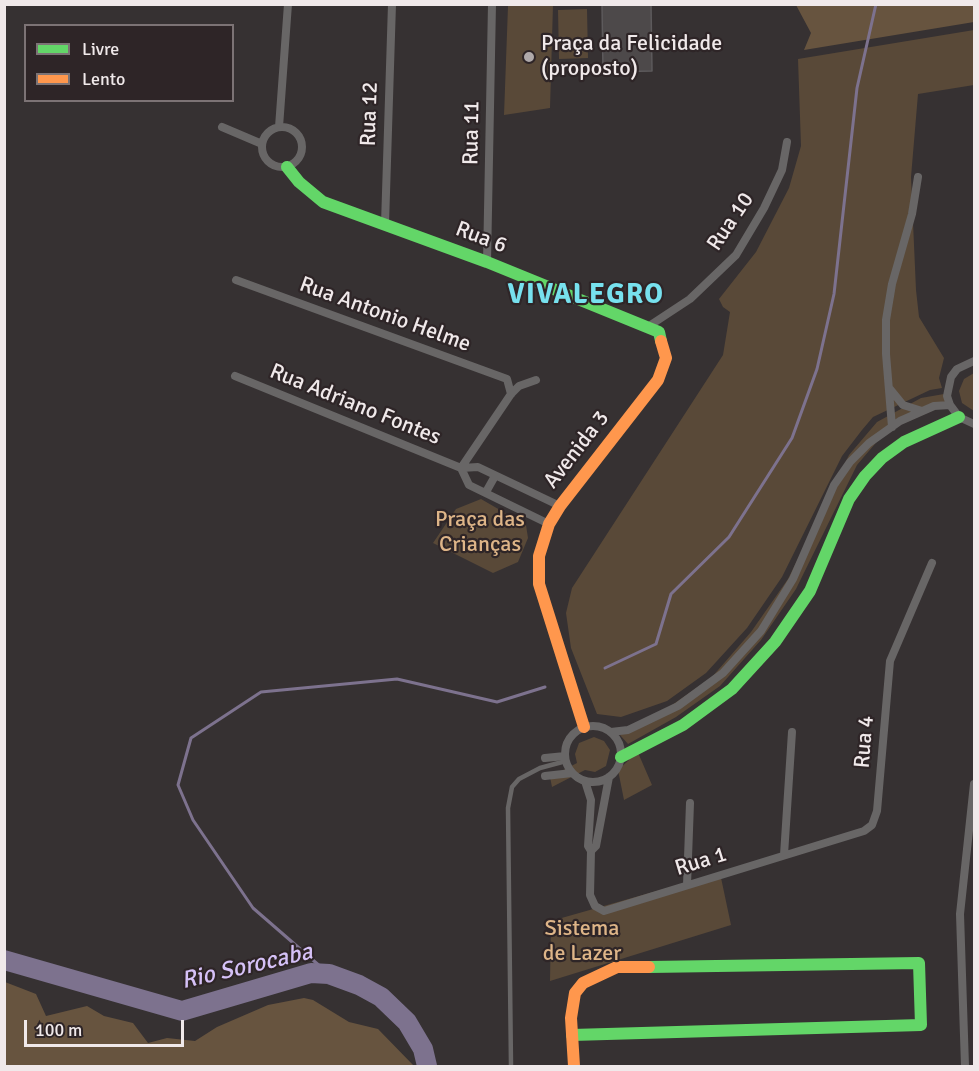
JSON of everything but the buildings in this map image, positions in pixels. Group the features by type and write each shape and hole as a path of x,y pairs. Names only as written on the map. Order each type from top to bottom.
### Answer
{"street":[{"path":"279,127 288,4"},
{"name":"Rua 12","path":"384,224 392,4"},
{"name":"Rua 11","path":"487,262 492,4"},
{"path":"222,127 262,144"},
{"path":"279,127 296,132 302,143 300,157 287,167 277,167 266,160 262,144 270,131 279,127"},
{"name":"Rua 10","path":"649,326 690,299 736,255 764,208 782,170 787,142"},
{"name":"Rua 6","path":"287,167 323,202 487,262 649,326 659,332 664,342"},
{"path":"892,427 886,320 892,284 912,214 918,177"},
{"name":"Rua Antonio Helme","path":"236,280 507,379 511,394"},
{"name":"Avenida 3","path":"584,727 540,584 539,556 549,524 560,506 658,380 666,358 664,342"},
{"path":"975,361 966,363 951,377 947,396 950,405 959,417 975,424"},
{"name":"Rua Adriano Fontes","path":"235,376 462,468 478,467 560,506"},
{"path":"462,468 511,394 519,386 536,380"},
{"path":"889,389 903,405 924,411"},
{"path":"611,732 628,730 678,706 723,673 760,631 793,579 834,485 844,470 869,443 892,427 934,406 950,405"},
{"path":"621,757 683,725 732,689 775,642 810,591 849,499 865,476 882,458 904,442 959,417"},
{"name":"Rua Adriano Fontes","path":"462,468 469,485 549,524"},
{"path":"486,492 495,476"},
{"name":"Rua 4","path":"872,825 878,811 891,661 932,562"},
{"path":"584,727 602,727 611,732 620,747 621,757 619,765 609,777 602,781 585,781 572,773 566,758 570,738 584,727"},
{"path":"784,855 792,732"},
{"path":"545,758 566,758"},
{"path":"545,776 572,773"},
{"path":"585,781 591,800 588,846 591,850 596,846 609,777"},
{"path":"965,1066 960,914 975,784"},
{"path":"687,885 690,802"},
{"name":"Rua 1","path":"591,850 590,895 595,906 604,911 864,831 872,825"},
{"path":"572,1035 921,1025 919,963 617,967 583,983 575,993 571,1018 572,1035 574,1066"}],"lane":[{"path":"511,1066 508,808 512,787 519,779 566,758"}],"green space":[{"name":"Praça da Felicidade (proposto)","path":"553,5 550,108 504,115 508,6"},
{"path":"587,9 588,58 559,59 558,10"},
{"path":"974,30 974,85 918,94 911,177 916,290 919,317 944,358 939,378 942,388 930,390 873,417 862,430 842,456 782,577 747,628 706,673 667,701 621,717 597,714 571,648 566,613 572,588 723,355 730,312 723,307 719,299 756,252 789,188 801,146 798,59"},
{"path":"974,373 974,411 962,403 959,391 964,379"},
{"path":"944,394 950,403 886,431 857,465 796,589 761,640 720,686 676,717 628,744 620,735 672,705 712,677 751,632 788,579 849,455 877,422 921,398"},
{"name":"Praça das Crianças","path":"481,499 526,525 528,538 518,562 493,573 433,543 456,509"},
{"path":"594,737 604,741 610,750 606,766 595,772 585,770 552,787 550,777 577,763 575,754 579,743"},
{"path":"636,748 652,785 624,800 618,770 629,760 630,751"},
{"name":"Sistema de Lazer","path":"720,873 731,925 550,981 551,921"}],"shaded area":[{"path":"796,5 974,5 974,22 804,50 811,33"},
{"path":"5,982 36,994 46,1016 87,1006 104,1016 133,1023 148,1043 167,1038 195,1041 217,1027 268,1005 304,998 313,1000 349,1022 378,1029 414,1066 5,1066"}],"waterway":[{"path":"605,668 656,644 671,594 729,537 792,438 817,369 834,294 857,88 876,4"},
{"path":"329,974 253,908 193,820 178,785 191,738 261,692 397,679 497,702 545,687"},
{"name":"Rio Sorocaba","path":"4,960 182,1011 311,973 329,974 359,985 381,997 407,1022 423,1049 427,1066"}],"traffic: fast":[{"path":"287,167 299,182 323,202 487,262 659,332 661,341"},
{"path":"621,757 683,725 732,689 775,642 810,591 849,499 865,476 882,458 904,442 959,417"},
{"path":"572,1035 921,1025 919,963 649,967"}],"traffic: slow":[{"path":"584,727 539,584 539,556 549,524 560,506 658,380 666,358 661,341"},
{"path":"574,1066 571,1018 575,993 583,983 617,967 649,967"}],"place":[{"name":"Praça da Felicidade (proposto)","path":"529,57"}],"district":[{"name":"VIVALEGRO","path":"586,296"}]}
